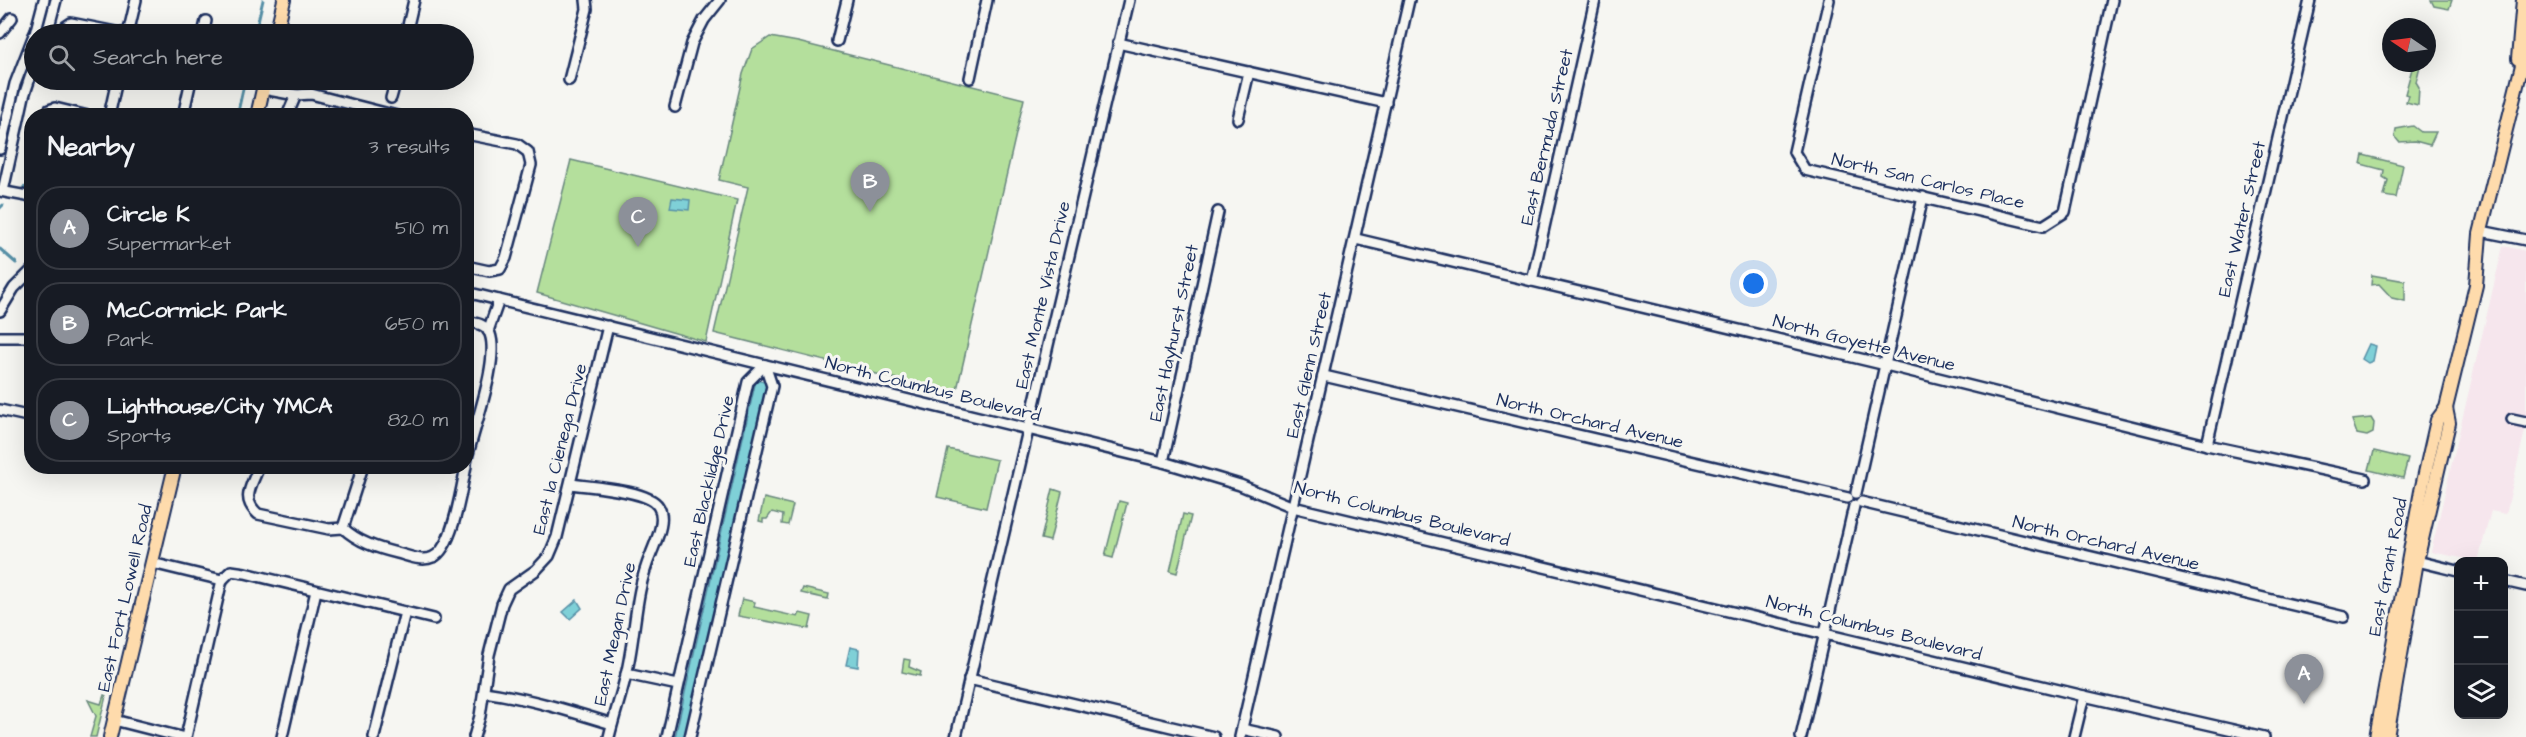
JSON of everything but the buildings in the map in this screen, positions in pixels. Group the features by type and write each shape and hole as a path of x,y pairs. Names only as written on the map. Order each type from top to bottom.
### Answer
{"main road":[{"path":"278,24 284,0"},
{"name":"East Grant Road","path":"2521,84 2523,0"},
{"name":"East Grant Road","path":"2376,737 2421,491 2437,420 2446,408 2476,285 2481,231 2521,84 2526,49"},
{"path":"259,108 263,90"},
{"name":"East Grant Road","path":"2387,737 2417,561 2450,423 2446,408"},
{"name":"East Fort Lowell Road","path":"110,737 173,474"}],"street":[{"path":"38,24 44,0"},
{"path":"50,24 56,0"},
{"path":"130,24 136,0"},
{"path":"408,24 414,0"},
{"path":"569,80 586,9 586,0"},
{"path":"675,107 692,42 704,20 720,0"},
{"path":"837,41 847,0"},
{"path":"970,78 987,0"},
{"name":"East Monte Vista Drive","path":"956,737 1129,0"},
{"name":"East Glenn Street","path":"1241,733 1409,0"},
{"name":"East Bermuda Street","path":"1532,280 1595,0"},
{"name":"North San Carlos Place","path":"1829,0 1794,152 1805,170 2043,225 2065,212 2112,0"},
{"name":"East Water Street","path":"2207,445 2310,0"},
{"path":"0,33 12,18"},
{"path":"1118,43 1386,103"},
{"path":"0,149 15,84 24,62"},
{"path":"1238,119 1249,72"},
{"path":"24,195 2,191 26,90"},
{"path":"111,108 115,90"},
{"path":"185,108 189,90"},
{"path":"281,90 296,95 311,94 359,108"},
{"path":"391,98 393,90"},
{"path":"290,108 296,95"},
{"path":"474,136 517,144 528,152 531,165 506,258 500,269 489,271 474,268"},
{"path":"1802,737 1923,197"},
{"name":"East Hayhurst Street","path":"1163,462 1218,212"},
{"path":"2481,231 2526,240"},
{"name":"North Goyette Avenue","path":"1356,238 1886,365 2207,445 2365,479"},
{"path":"0,311 14,288 24,278"},
{"name":"North Columbus Boulevard","path":"474,293 1163,462 1240,485 1293,507 2264,737"},
{"path":"488,331 499,300"},
{"path":"474,323 483,325 488,331 492,345 488,378 474,427"},
{"name":"East la Cienega Drive","path":"474,737 484,692 489,654 502,604 509,589 536,570 549,556 561,522 608,326"},
{"path":"0,337 24,337"},
{"path":"690,737 772,386 765,365"},
{"name":"East Blacklidge Drive","path":"667,737 748,382 765,365"},
{"name":"North Orchard Avenue","path":"1324,376 2344,617"},
{"path":"0,410 24,415"},
{"path":"2512,419 2526,422"},
{"path":"256,474 247,497 251,508 258,514 329,529 343,528 360,541 384,550 422,559 434,557 446,542 460,500 464,474"},
{"path":"343,528 360,474"},
{"name":"East Megan Drive","path":"571,484 647,497 658,505 661,522 642,578 626,674 609,737"},
{"path":"2417,561 2454,570"},
{"path":"152,563 222,580"},
{"path":"186,737 222,580 231,571 434,619"},
{"path":"2508,582 2526,586"},
{"path":"282,737 316,591"},
{"path":"374,737 405,612"},
{"path":"626,674 678,685"},
{"path":"969,679 1214,737"},
{"path":"484,692 562,708 612,724"},
{"path":"2074,737 2084,696"},
{"path":"114,720 181,737"},
{"path":"1241,733 1278,737"}],"shaded area":[{"path":"2503,246 2526,251 2526,426 2506,514 2491,511 2479,557 2457,557 2431,552"}],"green space":[{"path":"2431,0 2452,0 2449,9 2434,6"},
{"path":"770,37 1024,99 956,394 714,333 748,187 719,180 743,74 752,49"},
{"path":"2411,72 2418,72 2416,82 2419,87 2418,105 2406,102 2408,95 2405,94"},
{"path":"2413,126 2421,132 2436,132 2430,145 2415,141 2399,142 2395,137 2396,129"},
{"path":"2363,155 2403,165 2396,198 2384,196 2388,180 2383,177 2384,170 2361,164"},
{"path":"571,160 737,200 706,342 537,293"},
{"path":"2372,275 2405,281 2405,301 2392,298 2379,284 2371,285"},
{"path":"2371,418 2374,423 2373,433 2367,436 2357,434 2352,420"},
{"path":"948,449 997,460 986,508 937,497"},
{"path":"2374,451 2408,459 2403,478 2369,470"},
{"path":"1053,489 1062,492 1050,541 1041,539"},
{"path":"764,498 793,505 788,525 782,524 783,515 772,512 767,519 763,519 763,522 759,521"},
{"path":"1119,501 1127,503 1113,558 1105,556"},
{"path":"1183,514 1191,516 1177,573 1170,571"},
{"path":"803,588 829,594 828,599 801,593"},
{"path":"742,599 755,602 754,607 798,617 800,613 812,616 809,629 738,616"},
{"path":"904,659 910,660 909,667 921,672 920,676 902,672"},
{"path":"104,695 106,696 96,737 90,737 96,716 88,700 101,704"}],"water":[{"path":"672,198 690,200 689,210 670,208"},
{"path":"2369,344 2376,346 2373,361 2368,363 2362,359"},
{"path":"756,380 769,383 685,737 675,737"},
{"path":"577,600 582,608 570,619 563,612"},
{"path":"850,647 859,649 858,667 846,665"}],"waterway":[{"path":"257,24 263,0"},
{"path":"239,108 243,90"},
{"path":"0,208 3,205"},
{"path":"0,249 16,263"}],"place":[{"name":"McCormick Park","path":"870,212"},
{"name":"Lighthouse/City YMCA","path":"638,247"},
{"name":"Circle K","path":"2304,704"}]}
